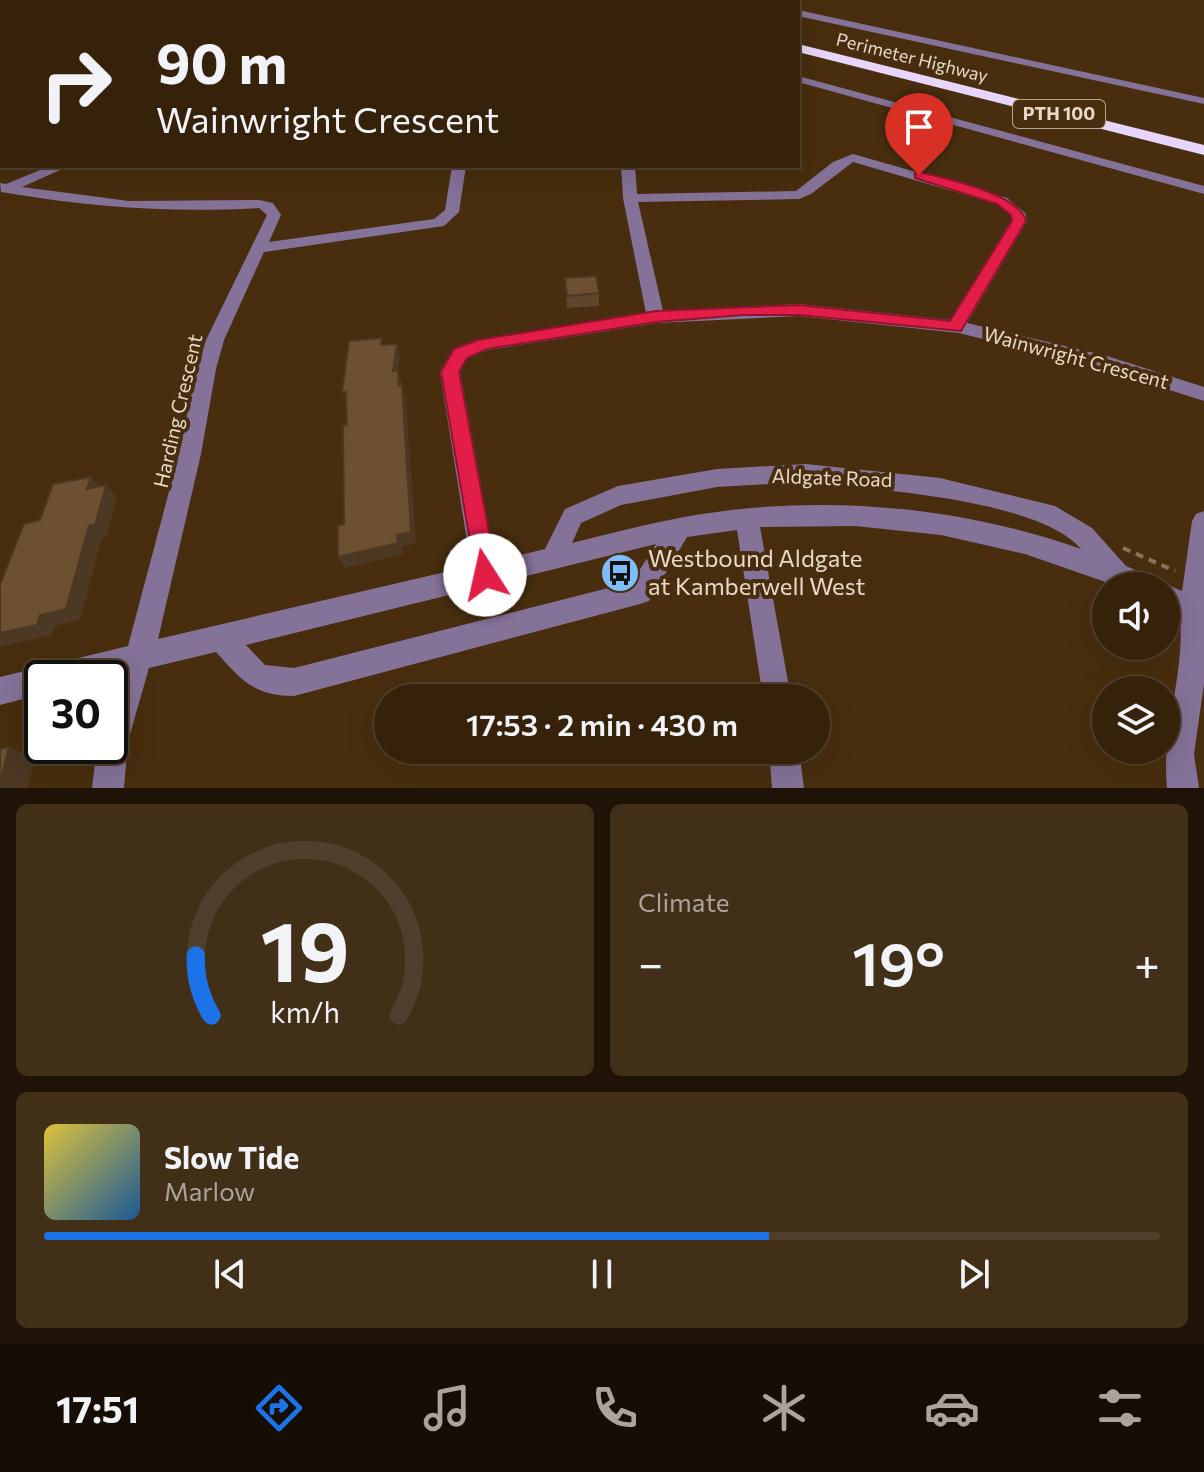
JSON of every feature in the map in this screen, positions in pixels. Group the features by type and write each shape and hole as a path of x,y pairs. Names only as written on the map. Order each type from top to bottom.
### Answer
{"highway":[{"name":"Perimeter Highway","path":"800,40 1204,140"},
{"name":"Perimeter Highway","path":"800,49 1204,150"}],"street":[{"path":"800,13 1204,101"},
{"path":"800,80 1204,190"},
{"path":"630,198 799,195 809,191 841,161 853,158 1002,201 1018,213 1019,221 955,327"},
{"path":"3,189 57,168"},
{"path":"260,248 439,223 452,212 459,168"},
{"path":"628,168 630,198 656,317"},
{"name":"Harding Crescent","path":"3,189 62,201 116,206 268,206 273,221 215,340 206,369 190,454 154,607 113,741 108,788"},
{"name":"Wainwright Crescent","path":"485,575 450,372 460,354 484,344 656,317 799,310 955,327 1107,363 1204,394"},
{"name":"Aldgate Road","path":"553,558 573,516 618,496 717,478 852,476 940,487 1047,513 1084,535 1116,572"},
{"name":"Aldgate Road","path":"128,660 680,528 747,518 814,514 926,522 1049,551 1116,572"},
{"path":"747,518 775,684"},
{"path":"1183,788 1179,754 1196,645 1204,521"},
{"path":"221,638 256,675 274,682 347,670 640,592 680,528"},
{"path":"0,691 24,685"},
{"path":"785,764 788,788"}],"path":[{"path":"1084,535 1127,549 1198,601"}],"building":[{"path":"596,276 599,293 567,296 565,278"},
{"path":"382,338 381,345 397,344 393,371 398,370 399,386 402,385 411,532 397,535 398,543 338,557 338,526 344,524 343,426 347,425 346,392 342,393 349,341"},
{"path":"91,477 87,489 106,485 95,525 89,526 66,609 40,615 37,625 0,633 0,585 24,524 40,520 53,484"},
{"path":"9,747 1,779 0,780 0,749"}],"place":[{"name":"Westbound Aldgate at Kamberwell West","path":"620,573"}],"route":[{"path":"485,575 450,372 460,354 484,344 656,317 743,310 799,310 955,327 1019,221 1018,213 1002,201 919,175"}]}
